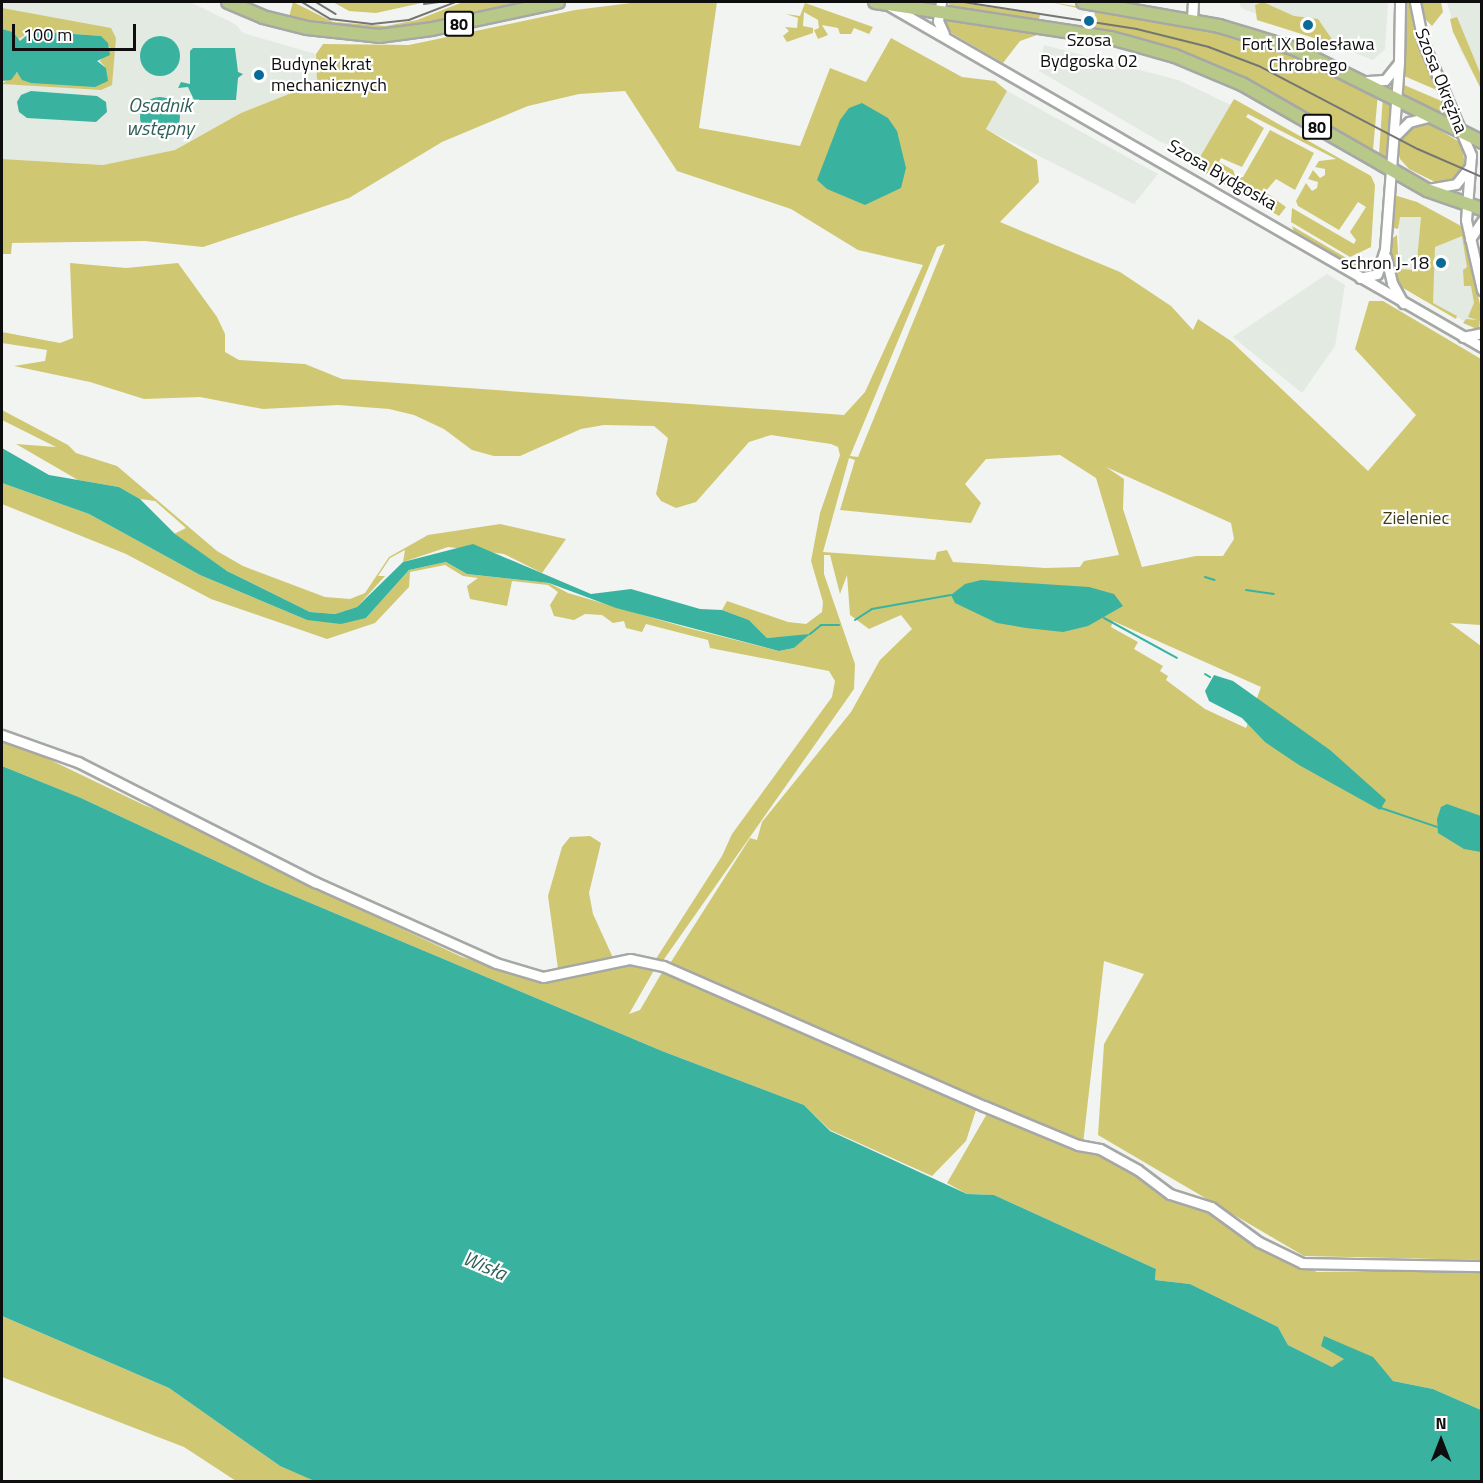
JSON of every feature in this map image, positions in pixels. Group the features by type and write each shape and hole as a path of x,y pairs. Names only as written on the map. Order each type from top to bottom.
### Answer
{"main road":[{"name":"80","path":"228,2 263,17 307,28 379,36 432,29 558,2"},
{"name":"Szosa Bydgoska","path":"879,2 940,6 1109,38 1175,56 1242,84 1426,190"},
{"path":"1083,2 1192,20 1294,49 1367,81 1482,142"},
{"name":"80","path":"1426,190 1482,209"}],"street":[{"name":"Szosa Bydgoska","path":"879,2 944,34 1403,304 1482,347"},
{"path":"1192,20 1193,2"},
{"name":"Szosa Okrężna","path":"1385,249 1399,62 1400,2"},
{"name":"Szosa Okrężna","path":"1415,2 1423,42 1471,160 1466,205 1470,239 1482,290"},
{"path":"940,6 939,26 944,34"},
{"path":"1367,81 1385,80 1399,62"},
{"name":"Szosa Okrężna","path":"1393,142 1401,127 1433,116"},
{"path":"1426,190 1456,184 1464,177 1471,160"},
{"path":"1470,239 1482,221"},
{"path":"1359,278 1377,274 1385,249"},
{"path":"1385,249 1389,275 1403,304"},
{"path":"1463,337 1482,333"},
{"path":"2,735 78,762 315,882 496,963 543,977 630,959 663,966 984,1106 1078,1145 1100,1149 1138,1170 1170,1194 1211,1207 1259,1242 1302,1263 1482,1266"}],"shaded area":[{"path":"2,2 190,2 235,24 243,33 316,54 317,83 241,113 175,150 103,165 2,159"},
{"path":"1239,2 1388,2 1385,49 1373,60 1241,8"},
{"path":"1447,2 1481,2 1481,89 1460,49"},
{"path":"1044,45 1178,80 1231,105 1200,157 1159,141 1039,71"},
{"path":"1007,91 1158,174 1134,204 986,129"},
{"path":"1399,216 1421,217 1416,270 1399,270"},
{"path":"1422,231 1462,232 1479,329 1417,296"},
{"path":"1327,274 1345,285 1335,346 1302,393 1233,337"}],"green space":[{"path":"293,2 333,22 386,26 417,20 463,2 531,2 421,25 377,30 289,17"},
{"path":"333,2 426,2 376,13 349,11"},
{"name":"Zieleniec","path":"639,2 717,2 699,128 800,146 830,68 866,82 891,38 962,77 995,81 1007,91 986,129 1037,160 1039,182 1000,222 1120,272 1171,306 1193,330 1198,319 1231,341 1368,471 1416,415 1355,349 1369,301 1383,301 1481,359 1481,625 1450,623 1481,646 1481,1260 1304,1256 1098,1135 1104,1044 1144,974 1104,961 1083,1144 669,965 750,838 757,840 762,822 851,712 880,660 912,629 901,615 869,629 850,615 847,575 840,594 830,555 824,555 824,574 855,664 854,689 662,962 652,965 722,856 732,834 832,697 835,681 829,671 710,648 708,640 646,624 642,632 626,628 624,621 613,623 602,615 585,614 574,620 554,616 550,605 558,592 548,585 512,581 507,606 470,599 467,586 478,578 463,576 445,565 410,572 409,587 375,623 327,639 211,599 126,554 2,504 2,483 89,514 200,575 307,620 366,618 409,570 446,562 467,574 549,583 568,593 684,627 779,651 794,648 808,635 767,638 749,620 722,610 727,601 788,622 806,624 822,612 823,602 811,561 820,513 840,455 838,447 831,444 771,435 749,442 696,502 676,508 661,501 656,494 668,438 654,426 604,425 581,429 520,456 494,456 472,450 444,429 414,415 389,409 338,405 263,409 200,397 144,399 90,382 14,366 45,361 47,350 2,343 2,332 60,343 73,338 70,263 126,268 178,263 217,317 225,334 225,352 239,360 305,364 342,379 844,415 865,392 923,265 858,250 791,209 677,171 625,91 579,94 528,106 442,142 349,198 203,247 145,241 12,243 11,254 2,254 2,159 103,165 175,150 241,113 317,83 316,54 323,44 409,45 575,10","holes":["945,244 858,457 850,456 937,247","1060,455 1096,478 1119,555 1084,561 1080,567 1045,568 953,562 947,550 937,552 935,560 823,552 849,458 855,460 840,510 971,523 981,503 965,484 986,459","1106,467 1231,523 1234,539 1223,556 1196,556 1142,567 1123,509 1124,479","1113,621 1261,687 1246,728 1205,709 1166,680 1168,676 1160,671 1163,666 1134,649 1138,642 1111,627"]},
{"path":"947,2 1040,15 1038,22 954,9"},
{"path":"1050,2 1221,30 1288,51 1378,93 1373,150 1238,75 1175,51 1044,23 1093,27 1095,12"},
{"path":"1263,2 1294,16 1318,19 1336,45 1257,20 1255,5"},
{"path":"1405,2 1409,2 1414,31 1439,91 1404,76"},
{"path":"1420,2 1441,2 1443,12 1432,26 1425,19"},
{"path":"805,3 873,27 869,34 854,28 851,34 840,34 838,28 822,25 828,35 818,39 814,30 819,28 818,20 804,12 803,26 813,28 813,33 787,42 783,36 789,31 785,27 797,28 798,18 786,14 800,16"},
{"path":"2,8 111,28 116,38 112,85 101,90 2,84 16,73 107,80 106,68 100,61 110,48 101,36 32,31 18,39 13,32 2,29"},
{"path":"1457,17 1481,75 1481,89 1453,32 1450,19"},
{"path":"943,18 1037,31 1037,35 1020,41 1003,63 943,28"},
{"path":"1404,85 1444,102 1450,118 1403,93"},
{"path":"1383,96 1392,100 1387,158 1379,154"},
{"path":"1234,99 1371,176 1375,185 1371,247 1350,257 1291,222 1292,208 1354,244 1356,240 1350,232 1366,207 1358,202 1339,230 1298,206 1296,201 1306,183 1312,191 1317,188 1318,182 1308,179 1313,170 1320,178 1325,175 1325,169 1315,167 1319,161 1336,159 1248,114 1246,117 1264,128 1242,167 1221,158 1219,162 1233,170 1236,178 1243,177 1270,130 1314,153 1295,190 1276,179 1265,192 1286,207 1279,216 1195,167 1192,154 1200,157"},
{"path":"1420,123 1433,126 1461,143 1465,164 1456,178 1437,183 1409,169 1400,159 1397,148 1402,134"},
{"path":"1394,195 1417,202 1463,227 1481,309 1479,330 1463,323 1466,319 1477,320 1468,317 1474,303 1471,286 1464,286 1463,270 1467,267 1462,236 1435,247 1433,303 1457,316 1456,319 1398,285 1390,262 1390,240 1397,235 1399,269 1416,270 1421,217 1400,217 1398,229 1394,228 1391,224"},
{"path":"1292,226 1372,273 1364,274 1296,236"},
{"path":"2,410 68,445 76,453 117,466 217,551 243,566 325,597 350,599 365,593 389,557 428,535 500,524 566,539 542,573 504,554 448,547 403,562 405,550 390,558 378,576 385,576 357,607 335,614 310,612 227,571 174,534 186,528 155,501 140,499 119,487 78,480 16,444 56,447 2,420"},
{"path":"2,742 40,755 146,806 186,820 327,894 462,957 536,979 559,976 548,896 562,847 570,837 590,836 601,843 589,893 593,914 614,960 652,965 653,972 629,1014 640,1010 664,969 977,1107 966,1141 932,1176 830,1130 804,1105 662,1051 263,883 81,798 2,766"},
{"path":"988,1112 1088,1150 1317,1272 1481,1269 1481,1410 1433,1389 1393,1381 1377,1364 1345,1360 1332,1367 1288,1345 1278,1327 1190,1284 1155,1280 1156,1269 994,1195 967,1194 947,1183"},
{"path":"2,1316 169,1388 280,1466 317,1481 236,1481 184,1447 2,1377"}],"water":[{"path":"2,29 13,32 20,41 32,31 101,36 108,43 110,55 97,61 106,68 108,81 95,87 31,83 22,80 17,72 11,80 2,81"},
{"name":"Osadnik wstępny","path":"160,36 168,37 174,42 179,48 179,64 174,70 168,75 160,76 152,75 146,70 141,64 140,56 141,48 146,42 152,37"},
{"path":"193,48 235,48 238,72 243,74 238,78 236,100 194,100 188,87 178,88 181,82 190,84 190,51"},
{"path":"31,91 97,96 106,102 107,112 96,122 27,118 19,112 17,102 21,95"},
{"name":"Osadnik wstępny","path":"160,97 168,98 174,103 179,109 179,125 174,131 168,136 160,137 152,136 146,131 141,125 140,117 141,109 146,103 152,98"},
{"path":"862,103 888,118 897,131 906,168 901,188 865,205 827,189 817,180 840,120 849,108"},
{"path":"2,448 49,475 119,487 140,499 175,534 227,571 310,612 335,614 357,607 403,562 473,544 591,594 631,589 700,609 722,610 749,620 767,638 810,634 794,648 779,651 616,608 549,583 467,574 446,562 409,570 366,618 341,624 307,620 200,575 89,514 2,483"},
{"path":"981,580 1089,587 1114,594 1123,606 1088,626 1063,632 997,623 955,603 951,595 965,584"},
{"path":"1214,675 1233,681 1330,750 1386,800 1380,810 1299,765 1265,742 1242,718 1209,701 1205,691"},
{"name":"Wisła","path":"2,766 81,798 263,883 662,1051 804,1105 830,1131 967,1194 994,1195 1156,1269 1155,1280 1190,1284 1278,1327 1288,1345 1332,1367 1344,1359 1321,1346 1324,1336 1373,1357 1393,1381 1433,1389 1481,1410 1481,1481 317,1482 280,1466 169,1388 2,1316"},
{"path":"1447,804 1481,816 1481,852 1464,849 1438,833 1437,819 1441,807"}],"waterway":[{"path":"1205,577 1215,580"},
{"path":"1246,590 1274,594"},
{"path":"855,620 872,609 951,595"},
{"path":"1104,618 1177,658"},
{"path":"810,634 821,625 839,625"},
{"path":"1205,674 1210,677"},
{"path":"1381,808 1437,827"}],"tram line":[{"path":"302,2 330,19 372,24 409,20 456,2"},
{"path":"316,2 336,14"},
{"path":"424,4 441,2"},
{"path":"963,2 1137,29 1209,47 1259,66 1418,149 1482,177"}],"place":[{"name":"Szosa Bydgoska 02","path":"1089,21"},
{"name":"Fort IX Bolesława Chrobrego","path":"1308,25"},
{"name":"Budynek krat mechanicznych","path":"259,75"},
{"name":"schron J-18","path":"1441,263"}]}
